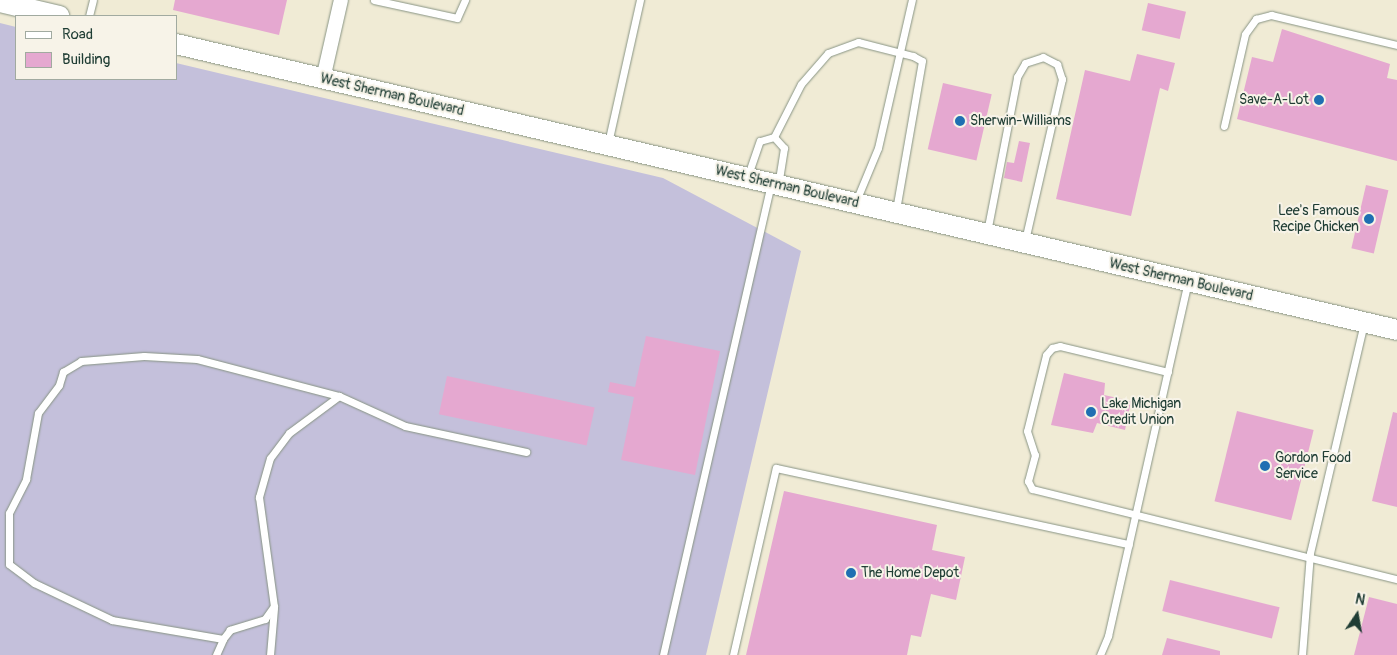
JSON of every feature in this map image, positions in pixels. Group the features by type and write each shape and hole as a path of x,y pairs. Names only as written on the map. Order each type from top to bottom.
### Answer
{"main road":[{"path":"0,2 24,4 56,15"},
{"name":"West Sherman Boulevard","path":"178,44 1397,330"}],"street":[{"path":"323,79 341,0"}],"lane":[{"path":"89,15 93,0"},
{"path":"374,0 457,18 465,0"},
{"path":"607,145 640,0"},
{"path":"855,203 878,148 912,0"},
{"path":"1224,126 1244,34 1256,19 1271,15 1397,45"},
{"path":"747,178 760,141 774,137 801,84 828,53 858,42 900,51 922,61 896,213"},
{"path":"987,234 1017,77 1025,63 1049,58 1062,70 1062,79 1024,243"},
{"path":"663,655 784,148 774,137"},
{"path":"1100,655 1129,544 1188,281"},
{"path":"1302,655 1310,558 1364,323"},
{"path":"1168,372 1060,346 1052,348 1046,355 1027,431 1034,455 1028,481 1032,490 1397,579"},
{"path":"223,639 112,620 34,583 9,564 9,513 26,479 38,413 59,385 63,372 80,361 144,356 197,359 339,396 405,426 526,452"},
{"path":"270,655 274,606 259,497 270,458 289,433 339,396"},
{"path":"733,655 776,468 1129,544"},
{"path":"216,655 223,639 230,630 265,620 274,606"}],"shaded area":[{"path":"0,23 15,27 15,80 178,80 178,63 663,178 801,251 706,655 0,655"}],"building":[{"path":"175,0 287,0 279,35 173,10"},
{"path":"1148,3 1186,12 1180,39 1142,30"},
{"name":"Save-A-Lot","path":"1282,29 1390,64 1387,78 1397,80 1397,161 1237,119 1252,57 1273,62"},
{"path":"1137,54 1175,63 1168,91 1160,88 1131,216 1056,199 1085,70 1130,81"},
{"name":"Sherwin-Williams","path":"943,83 992,94 976,161 928,149"},
{"path":"1019,141 1030,143 1022,182 1004,178 1007,162 1014,163"},
{"name":"Lee's Famous Recipe Chicken","path":"1366,185 1388,190 1374,254 1351,248"},
{"path":"646,336 720,351 695,475 621,460 634,397 608,392 610,382 635,387"},
{"name":"Lake Michigan Credit Union","path":"1064,373 1105,383 1104,395 1131,401 1125,430 1097,423 1093,433 1051,425"},
{"path":"447,376 595,407 587,446 439,414"},
{"name":"Gordon Food Service","path":"1237,411 1314,430 1291,520 1215,501"},
{"path":"1393,412 1397,413 1397,507 1372,501"},
{"name":"The Home Depot","path":"784,491 937,525 932,550 965,557 956,600 931,594 921,637 911,635 907,655 746,655"},
{"path":"1170,580 1280,607 1272,638 1162,611"},
{"path":"1369,597 1397,604 1397,655 1354,655"},
{"path":"1167,638 1220,651 1220,655 1162,655"}],"place":[{"name":"Save-A-Lot","path":"1319,100"},
{"name":"Sherwin-Williams","path":"960,121"},
{"name":"Lee's Famous Recipe Chicken","path":"1369,219"},
{"name":"Lake Michigan Credit Union","path":"1091,412"},
{"name":"Gordon Food Service","path":"1265,466"},
{"name":"The Home Depot","path":"851,573"}]}
